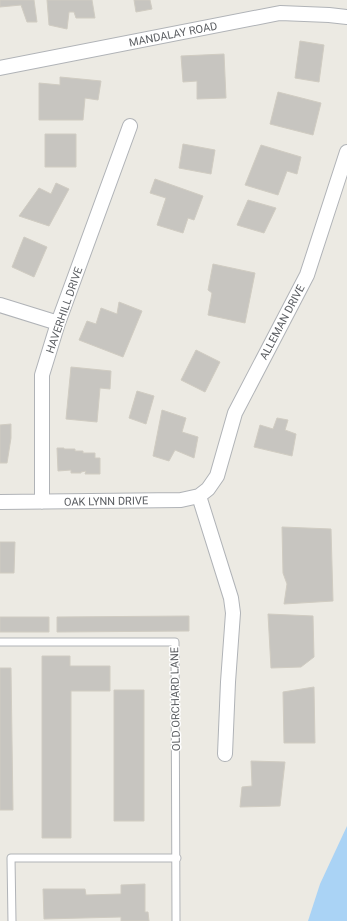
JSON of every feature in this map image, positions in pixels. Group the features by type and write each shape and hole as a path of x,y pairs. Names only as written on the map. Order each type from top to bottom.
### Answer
{"street":[{"name":"MANDALAY ROAD","path":"0,68 280,13 347,17"},
{"name":"HAVERHILL DRIVE","path":"42,502 42,375 58,323 130,126"},
{"name":"ALLEMAN DRIVE","path":"204,492 217,476 234,413 307,275 347,152"},
{"path":"0,305 58,323"},
{"path":"204,492 231,598 233,613 224,754"},
{"name":"OAK LYNN DRIVE","path":"0,502 181,500 204,492"}],"lane":[{"name":"OLD ORCHARD LANE","path":"0,642 175,642 177,858"},
{"path":"12,921 11,858 177,858 176,921"}],"water":[{"path":"347,826 347,921 308,921 320,884"}],"building":[{"path":"0,0 34,0 37,22 27,22 21,5 0,7"},
{"path":"47,0 92,0 95,18 76,18 74,12 69,12 67,29 49,25"},
{"path":"134,0 150,0 152,9 136,12"},
{"path":"300,41 324,45 319,82 295,78"},
{"path":"224,54 226,98 197,99 197,81 183,82 181,56"},
{"path":"60,77 101,81 98,100 85,98 83,120 39,120 39,83 60,85"},
{"path":"278,92 321,103 313,135 270,124"},
{"path":"45,134 76,134 76,167 45,167"},
{"path":"183,144 215,150 211,174 179,168"},
{"path":"261,145 301,157 297,174 287,171 278,195 245,185"},
{"path":"155,179 203,196 194,220 188,218 183,233 157,225 166,198 150,193"},
{"path":"56,183 69,189 49,226 19,216 39,188 51,194"},
{"path":"248,200 276,208 264,233 237,225"},
{"path":"24,237 47,247 34,277 12,267"},
{"path":"213,264 255,273 245,323 208,315 212,293 208,290"},
{"path":"119,302 142,311 123,357 79,340 87,321 96,324 101,308 117,314"},
{"path":"196,350 220,362 205,392 181,380"},
{"path":"71,367 111,371 110,389 100,388 97,422 66,419"},
{"path":"137,391 154,396 146,424 129,418"},
{"path":"162,410 186,418 182,432 198,437 194,458 175,450 169,461 153,456"},
{"path":"277,418 288,420 285,430 296,434 292,456 254,447 260,425 273,429"},
{"path":"11,424 11,438 7,463 0,463 0,425"},
{"path":"57,448 75,449 75,451 83,451 83,453 95,453 95,458 100,458 100,474 85,474 86,471 81,473 71,473 71,470 58,471"},
{"path":"282,527 331,529 333,601 284,604 287,584 283,573"},
{"path":"0,542 15,542 14,573 0,573"},
{"path":"268,614 313,616 314,657 301,667 271,668"},
{"path":"189,616 189,631 57,632 57,617"},
{"path":"0,617 49,617 49,632 0,632"},
{"path":"42,656 70,656 70,666 110,666 110,691 71,691 71,838 42,838"},
{"path":"0,668 11,668 13,810 0,810"},
{"path":"314,687 315,743 284,743 283,692"},
{"path":"114,690 144,690 144,821 114,821"},
{"path":"251,761 285,762 280,806 240,807 242,787 252,786"},
{"path":"145,884 145,912 148,912 149,921 121,921 121,917 44,919 43,889 85,889 86,895 121,894 121,885"}]}
